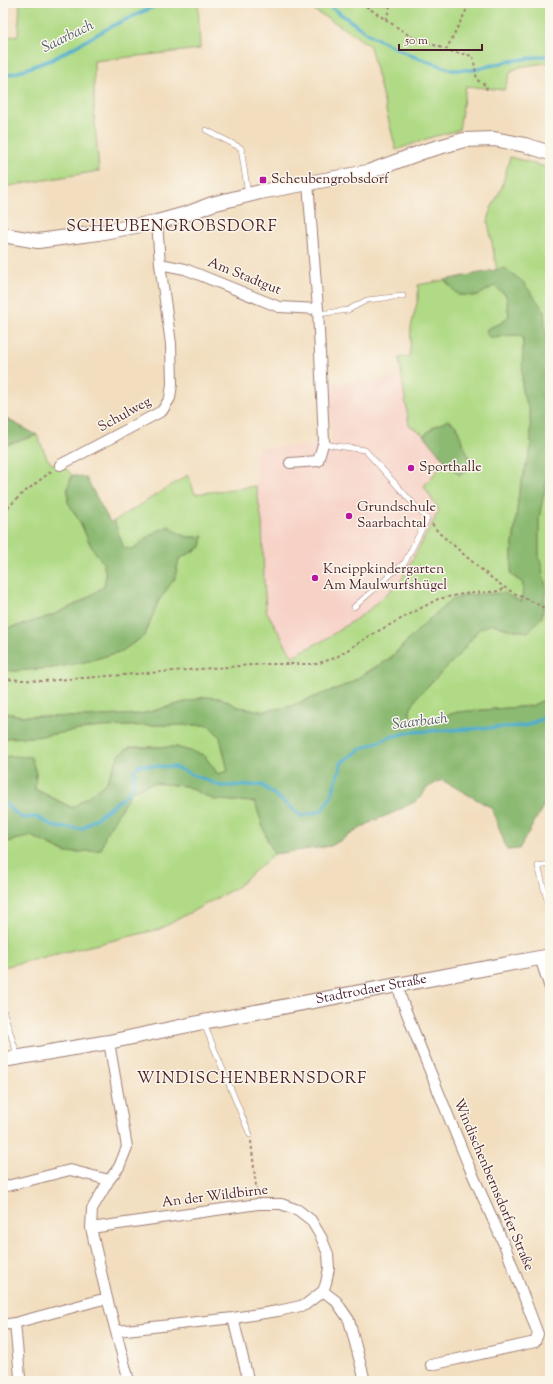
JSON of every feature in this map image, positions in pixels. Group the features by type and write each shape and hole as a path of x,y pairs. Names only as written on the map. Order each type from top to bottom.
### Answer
{"main road":[{"path":"3,235 38,241 98,233 157,222 189,213 212,204 248,195 368,172 425,151 464,140 494,139 525,145 550,153"},
{"name":"Stadtrodaer Straße","path":"3,1060 109,1042 203,1022 545,957"}],"street":[{"path":"290,463 318,461 324,441 318,312 308,183"},
{"name":"Schulweg","path":"60,465 162,411 170,398 172,384 172,344 160,264 157,222"},
{"name":"Am Stadtgut","path":"160,264 185,269 279,307 318,312"},
{"name":"Stadtrodaer Straße","path":"545,957 550,988"},
{"name":"Windischenbernsdorfer Straße","path":"398,986 415,1035 468,1164 506,1249 538,1334 535,1342 431,1365"},
{"path":"109,1042 127,1147 119,1167 109,1180 92,1209 91,1228 107,1298 117,1331 129,1381"},
{"path":"3,1187 70,1170 109,1180"},
{"name":"An der Wildbirne","path":"91,1228 258,1204 281,1204 298,1210 311,1220 321,1237 328,1254 329,1268 326,1283 322,1291"},
{"path":"117,1331 233,1318 305,1305 322,1291 336,1301 349,1320 365,1381"},
{"path":"3,1325 107,1298"},
{"path":"233,1318 248,1379"},
{"path":"15,1323 20,1377"}],"lane":[{"path":"206,130 241,148 248,195"},
{"path":"318,312 348,310 367,300 403,296"},
{"path":"324,441 330,445 365,450 427,519 405,562 354,607"},
{"path":"550,864 538,866 550,911"},
{"path":"3,1010 18,1058"},
{"path":"203,1022 250,1136"}],"path":[{"path":"361,3 410,36 446,50 473,56 477,80 487,86 486,91"},
{"path":"386,20 390,3"},
{"path":"446,50 470,3"},
{"path":"3,512 22,494 60,465"},
{"path":"427,519 439,533 504,588 539,605 550,613"},
{"path":"3,679 43,681 266,664 316,664 335,658 371,634 438,599 462,594 500,590 504,588"},
{"path":"250,1136 258,1204"}],"shaded area":[{"name":"Grundschule Saarbachtal","path":"402,378 409,425 424,435 445,461 424,486 439,510 400,582 365,613 324,640 292,657 266,610 262,522 256,486 257,448 332,444 329,383"}],"green space":[{"path":"20,3 198,3 200,49 94,61 94,111 99,171 3,187 3,38 18,35"},
{"path":"297,3 550,3 550,62 519,67 511,71 504,90 466,86 459,130 432,137 396,150 370,46 344,28"},
{"path":"510,157 550,168 550,389 548,360 505,268 497,270 488,222 491,209 502,187"},
{"path":"505,268 523,282 544,310 550,389 550,462 539,518 539,555 546,587 542,617 528,632 508,629 492,624 479,629 459,655 418,696 410,710 410,718 429,720 458,712 531,706 550,697 550,794 519,849 507,850 492,808 442,780 428,787 418,800 373,821 331,846 274,854 267,839 255,802 214,800 186,786 153,783 132,791 106,833 101,850 67,853 31,836 3,843 3,757 31,757 36,773 35,789 72,808 106,783 119,755 130,747 176,747 204,755 218,774 228,771 220,737 209,725 99,727 34,737 3,738 3,712 21,716 81,717 141,714 204,697 221,698 238,707 263,711 288,707 346,685 390,659 423,625 451,600 467,595 504,593 522,602 523,583 511,575 519,492 531,448 530,412 522,391 523,336 510,335 495,338 489,337 486,333 487,329 501,323 509,316 506,295 494,286 477,296 458,295 445,280"},
{"path":"445,280 458,295 477,296 494,286 506,295 509,316 501,323 487,329 495,338 510,335 523,336 522,391 530,412 531,448 519,492 511,575 523,583 522,602 451,600 390,658 346,685 288,707 263,711 238,707 221,698 204,697 141,714 81,717 21,716 3,712 3,670 14,671 52,668 89,661 122,651 145,635 158,602 175,577 179,559 201,547 203,537 184,536 169,526 155,532 133,549 124,548 114,521 188,475 195,494 256,486 262,522 266,610 292,656 324,640 365,613 400,582 439,511 424,486 445,461 459,475 469,458 456,426 435,426 424,435 409,425 399,358 410,356 411,327 418,299 418,285"},
{"path":"3,417 37,435 3,446"},
{"path":"448,420 456,426 469,458 466,472 459,475 445,461 424,435 435,426"},
{"path":"37,435 47,458 52,464 64,467 72,475 68,487 68,502 80,522 91,546 103,563 106,576 104,586 81,601 44,618 3,629 3,446"},
{"path":"550,462 550,697 531,706 458,712 429,720 410,718 410,710 417,696 459,655 479,629 492,624 508,629 546,587 539,555 539,518"},
{"path":"72,475 86,478 110,522 114,521 124,548 133,549 155,532 169,526 185,536 203,536 201,547 179,559 175,578 158,602 145,635 122,651 89,661 52,668 14,671 3,670 3,629 30,623 56,614 93,594 104,586 106,576 103,563 91,546 80,522 68,502 68,487"},
{"path":"209,725 220,737 228,771 218,774 204,755 176,747 130,747 119,755 106,783 73,808 35,789 36,773 11,756 3,757 3,738 34,737 99,727"},
{"path":"153,783 186,786 215,800 255,802 267,839 274,854 237,887 160,929 3,967 3,843 31,836 66,853 101,850 106,833 132,791"}],"waterway":[{"name":"Saarbach","path":"3,76 53,59 112,26 162,3"},
{"name":"Saarbach","path":"323,3 370,35 410,55 452,70 473,70 510,61 550,55"},
{"name":"Saarbach","path":"3,805 5,804 22,818 37,817 55,827 82,829 125,796 134,784 134,770 140,765 174,767 221,786 262,785 302,816 321,811 331,797 342,762 359,750 390,737 411,732 524,726 550,716"}],"place":[{"name":"Scheubengrobsdorf","path":"263,180"},
{"name":"Sporthalle","path":"411,468"},
{"name":"Grundschule Saarbachtal","path":"349,516"},
{"name":"Kneippkindergarten Am Maulwurfshügel","path":"315,578"}],"district":[{"name":"SCHEUBENGROBSDORF","path":"172,227"},
{"name":"WINDISCHENBERNSDORF","path":"252,1079"}]}
